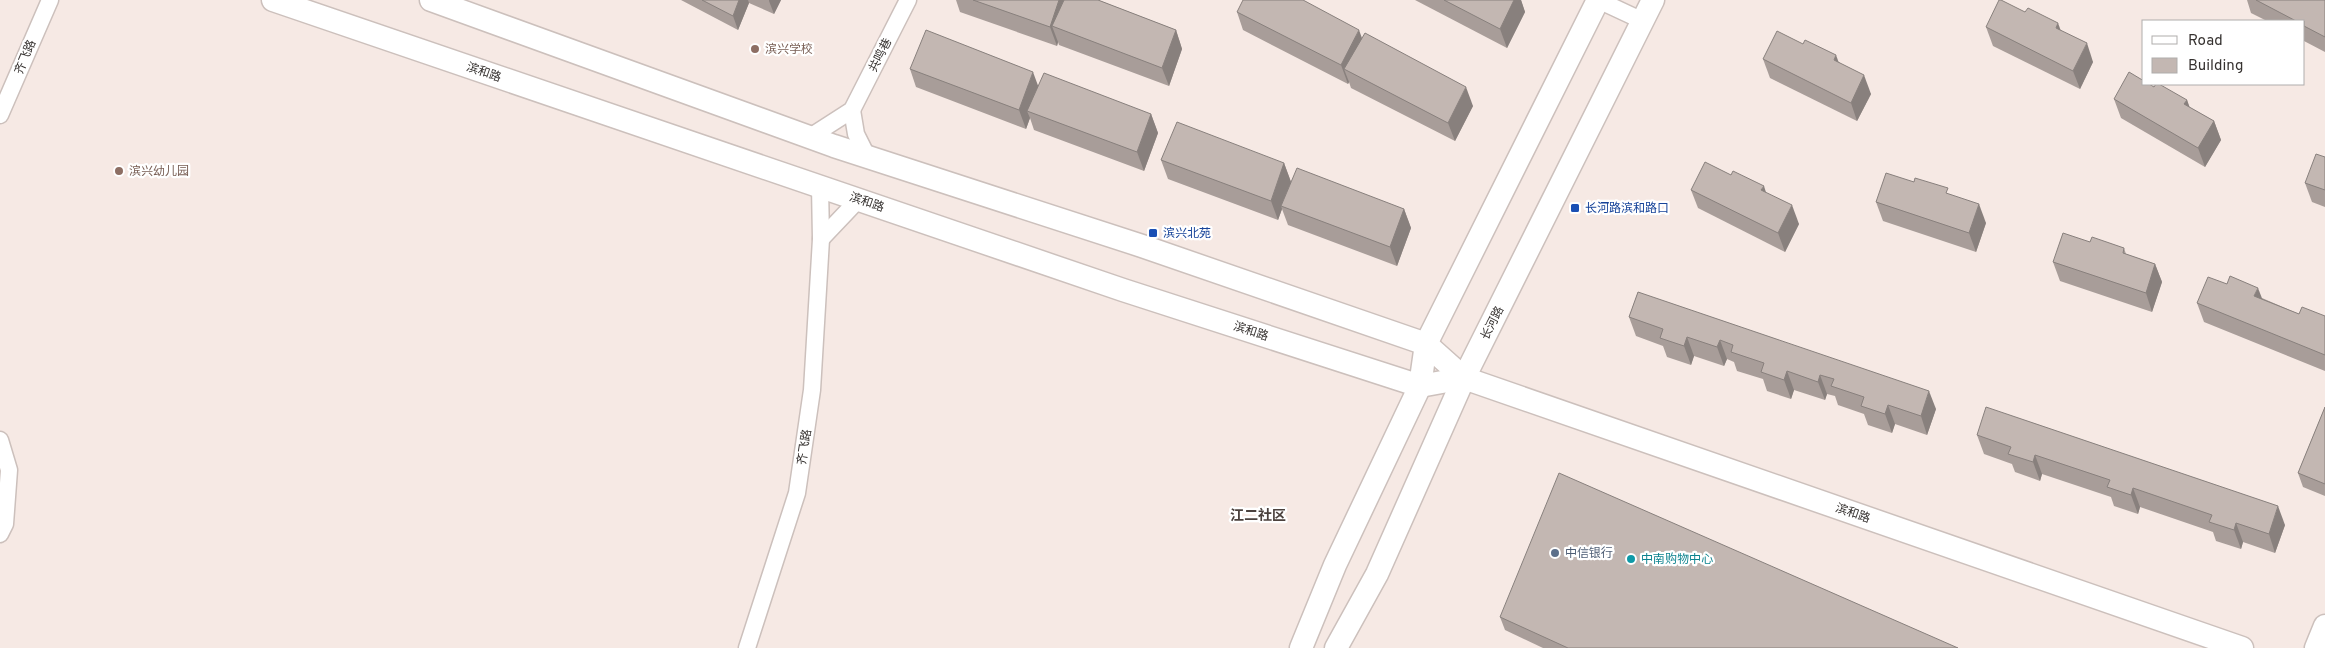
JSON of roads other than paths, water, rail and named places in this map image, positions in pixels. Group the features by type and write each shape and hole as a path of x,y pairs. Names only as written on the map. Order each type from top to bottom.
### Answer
{"main road":[{"name":"滨和路","path":"273,0 1133,293 1420,386 1464,378"},
{"name":"滨和路","path":"431,0 810,138 1142,246 1426,344 1464,378 2242,648"},
{"path":"1301,648 1335,565 1420,386 1426,344 1598,0"},
{"name":"长河路","path":"1336,648 1377,574 1464,378 1653,0"},
{"path":"2316,648 2325,626"}],"street":[{"name":"齐飞路","path":"0,115 50,0"},
{"name":"共鸣巷","path":"810,138 852,110 908,0"},
{"path":"1598,0 1642,21"},
{"path":"852,110 856,134 868,158"},
{"name":"齐飞路","path":"747,648 797,493 812,390 821,239 820,186"},
{"path":"821,239 859,199"},
{"path":"0,440 9,470 5,524 0,534"}],"place":[{"name":"滨兴学校","path":"755,49"},
{"name":"滨兴幼儿园","path":"119,171"},
{"name":"长河路滨和路口","path":"1575,208"},
{"name":"滨兴北苑","path":"1153,233"},
{"name":"中信银行","path":"1555,553"},
{"name":"中南购物中心","path":"1631,559"}],"district":[{"name":"江二社区","path":"1258,515"}]}
